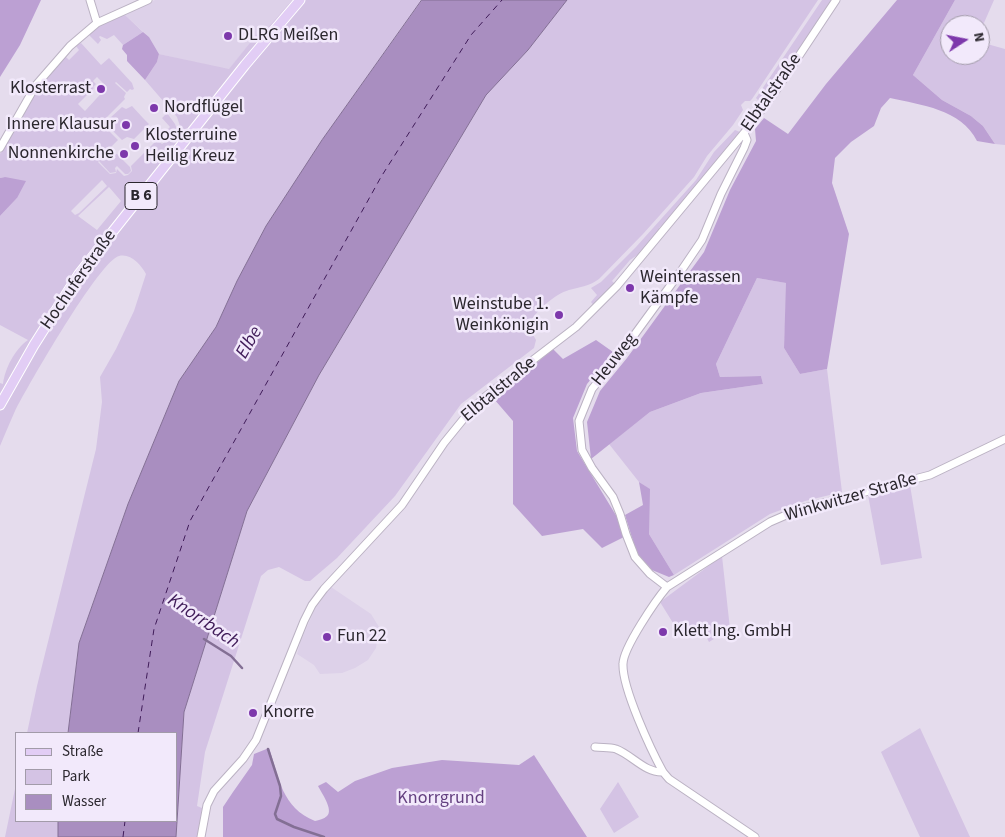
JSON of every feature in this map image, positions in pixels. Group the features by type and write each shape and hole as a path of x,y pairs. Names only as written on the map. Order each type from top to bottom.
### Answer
{"main road":[{"name":"Hochuferstraße","path":"0,404 34,345 79,274 245,65 300,0"}],"street":[{"path":"90,0 96,23"},
{"path":"0,148 36,84 70,46 96,23 148,0"},
{"name":"Elbtalstraße","path":"201,837 206,805 214,791 243,759 256,740 304,621 312,605 324,589 402,505 449,436 470,411 486,396 576,327 617,286 762,110 836,0"},
{"name":"Heuweg","path":"667,587 650,574 635,557 613,498 582,450 579,421 592,389 682,271 702,240 721,194 744,148 746,140 744,133"},
{"name":"Winkwitzer Straße","path":"755,837 669,779 663,772 630,698 622,663 626,652 658,596 667,587 770,522 800,509 930,475 1005,439"},
{"path":"595,747 614,749 626,754 653,772 663,772"}],"shaded area":[{"path":"155,0 292,0 261,37 257,34 229,70 159,54 149,37 125,15"},
{"path":"331,587 371,614 379,627 376,648 368,660 342,673 320,674 314,665 297,654 315,609"}],"green space":[{"path":"0,0 41,0 20,45 0,77"},
{"path":"292,0 422,0 322,140 266,226 237,281 216,327 179,381 128,504 79,643 68,732 27,732 96,449 102,402 100,377 134,311 146,274 128,256 119,256 96,279 48,352 15,411 0,446 0,383 3,384 8,365 15,354 28,340 0,325 0,216 17,198 5,177 0,178 0,154 41,85 65,56 69,60 79,50 76,46 81,43 101,65 109,58 132,83 134,89 130,89 127,92 115,83 126,93 125,99 100,122 118,140 110,148 130,167 131,171 125,174 117,166 115,168 116,172 110,173 98,162 110,174 116,173 117,169 124,176 128,175 132,171 131,166 157,140 162,144 167,140 162,135 170,127 162,118 167,113 178,132 181,129 177,117 145,80 157,62 159,54 229,69 257,34 261,36","holes":["97,77 107,87 85,111 78,104 94,88 96,84 93,81","102,180 107,186 75,215 71,211","109,187 121,201 97,230 78,216"]},
{"path":"567,0 818,0 752,99 745,101 741,105 743,110 707,156 694,177 643,234 599,279 588,285 563,292 551,299 540,310 528,326 536,340 534,348 461,404 395,496 337,558 310,581 305,581 279,567 268,570 261,576 205,752 197,806 202,808 198,837 176,837 184,712 247,511 319,375 486,95 528,50"},
{"path":"822,0 833,0 762,104 756,98"},
{"path":"897,0 955,0 947,15 940,15 940,27 913,75 942,100 971,116 983,126 995,144 977,141 970,130 951,115 927,106 890,98 881,108 874,126 851,142 835,158 832,183 849,234 827,369 800,374 784,348 786,283 757,278 716,364 720,377 761,376 763,384 701,393 650,412 591,459 587,422 600,391 627,358 704,252 730,190 756,141 755,129 764,118 788,134 826,84"},
{"path":"955,0 994,0 987,15 947,15"},
{"path":"125,15 143,32 123,45 114,35 107,39 100,36 101,40 98,44 89,35 106,22"},
{"path":"940,27 940,65 990,65 990,45 1005,49 1005,145 995,144 983,126 971,116 942,100 913,75"},
{"path":"143,32 149,37 159,54 157,62 145,80 127,61 127,55 122,49 123,45"},
{"path":"132,106 149,124 134,139 127,137 122,140 110,128 113,123 110,118 122,107 126,109"},
{"path":"735,130 740,132 740,134 668,220 659,228 659,232 642,252 630,260 612,281 615,284 594,306 591,302 597,295 591,288 601,282 636,247 696,180 714,152"},
{"path":"5,177 26,181 17,198 0,216 0,178"},
{"path":"757,278 787,283 784,348 800,374 827,369 842,492 805,501 770,514 674,575 649,534 649,489 639,482 609,444 650,412 701,393 763,384 761,376 720,377 716,364"},
{"path":"596,340 613,352 587,384 573,418 577,451 617,517 624,537 602,548 583,529 542,536 513,504 513,421 494,399 553,349 563,359"},
{"path":"639,482 650,489 649,534 674,575 669,577 652,570 637,554 625,515 643,505"},
{"path":"910,485 922,558 881,565 868,495"},
{"path":"722,556 730,629 709,642 700,625 691,631 687,624 678,631 660,602"},
{"path":"920,728 970,837 920,837 881,752"},
{"name":"Knorrgrund","path":"269,748 283,791 295,808 315,821 324,818 329,813 328,805 318,786 326,782 338,792 355,781 392,768 442,760 519,765 534,755 587,837 223,837 223,807 252,765 254,754"},
{"path":"618,782 639,817 614,833 600,809"},
{"path":"15,789 15,822 58,822 58,837 5,837"}],"water":[{"name":"Elbe","path":"422,0 567,0 528,50 486,95 319,375 247,511 184,712 178,806 178,732 68,732 79,643 128,504 179,381 216,327 237,281 266,226 322,140"},
{"path":"58,822 177,822 176,837 58,837"}],"waterway":[{"name":"Knorrbach","path":"204,639 231,656 242,668"},
{"name":"Knorrbach","path":"268,749 280,786 281,796 275,814 277,819 324,837"}],"ferry route":[{"path":"138,732 154,629 190,521 381,177 471,35 502,0"},
{"path":"123,837 125,822"}],"place":[{"name":"DLRG Meißen","path":"228,36"},
{"name":"Klosterrast","path":"101,89"},
{"name":"Nordflügel","path":"154,108"},
{"name":"Innere Klausur","path":"126,125"},
{"name":"Klosterruine Heilig Kreuz","path":"135,146"},
{"name":"Nonnenkirche","path":"124,154"},
{"name":"Weinterassen Kämpfe","path":"630,288"},
{"name":"Weinstube 1. Weinkönigin","path":"559,315"},
{"name":"Klett Ing. GmbH","path":"663,632"},
{"name":"Fun 22","path":"327,637"},
{"name":"Knorre","path":"253,713"}]}
